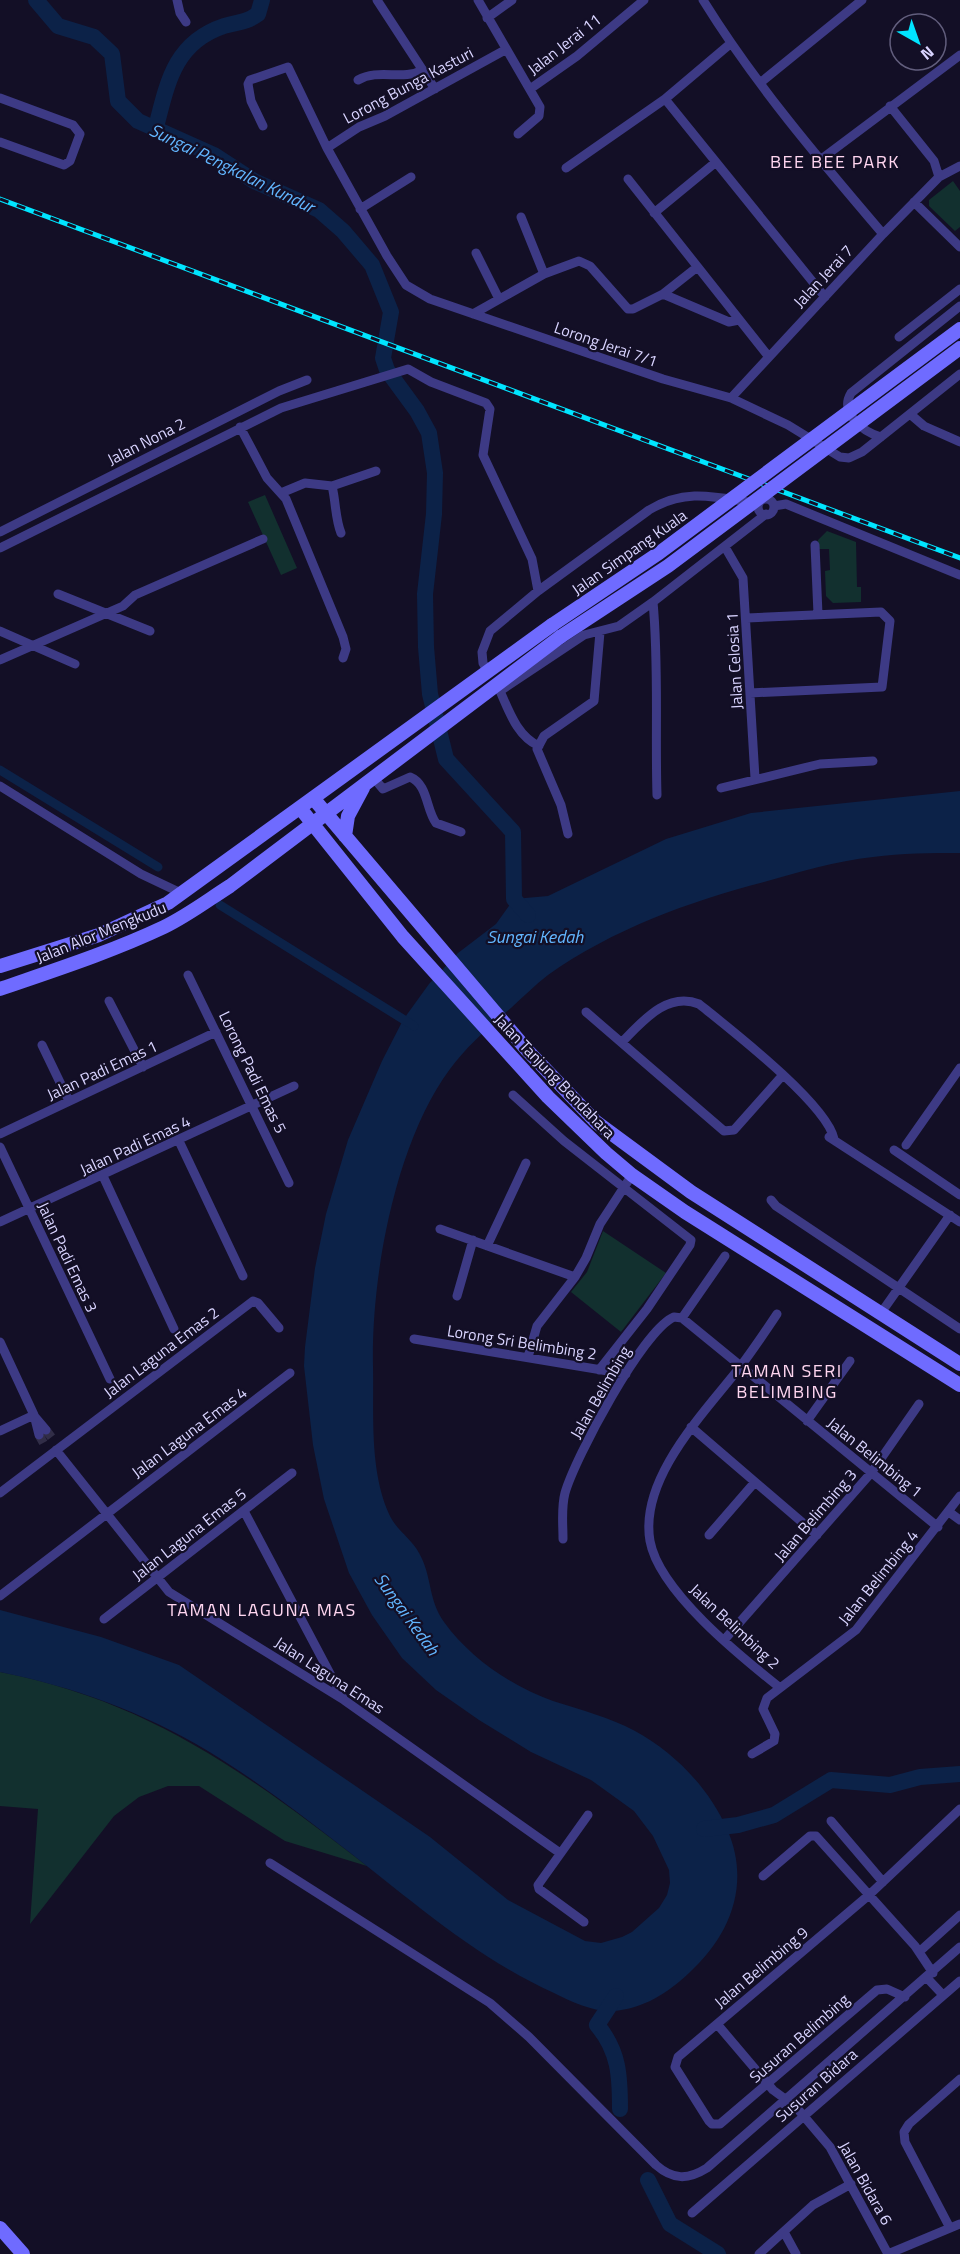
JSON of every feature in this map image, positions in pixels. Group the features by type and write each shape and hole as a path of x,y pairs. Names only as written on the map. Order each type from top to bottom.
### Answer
{"main road":[{"name":"Jalan Simpang Kuala","path":"326,813 453,716 496,689 556,631 960,329"},
{"name":"Jalan Simpang Kuala","path":"313,798 488,672 668,566 960,348"},
{"path":"345,836 348,816 369,780"},
{"name":"Jalan Alor Mengkudu","path":"0,966 99,935 151,912 313,798"},
{"name":"Jalan Tanjung Bendahara","path":"313,798 527,1050 596,1122 649,1164 744,1228 960,1364"},
{"name":"Jalan Tanjung Bendahara","path":"300,808 403,937 532,1079 590,1139 632,1175 734,1243 960,1385"},
{"name":"Jalan Alor Mengkudu","path":"0,988 85,961 165,926 230,886 326,813"},
{"path":"295,837 310,838 332,846"},
{"path":"734,1243 744,1228"},
{"path":"0,2228 23,2254"}],"street":[{"path":"177,0 180,13 186,22"},
{"path":"377,0 435,90"},
{"path":"478,0 541,111 535,120 518,134"},
{"path":"487,18 512,0"},
{"name":"Jalan Jerai 11","path":"530,89 577,56 644,0"},
{"path":"703,0 730,44 820,160 883,234"},
{"path":"760,83 862,0"},
{"path":"566,168 664,99 730,44"},
{"name":"Lorong Bunga Kasturi","path":"327,148 359,127 435,90 505,50"},
{"path":"820,160 960,55"},
{"name":"Lorong Jerai 7/1","path":"263,126 248,84 250,80 288,66 327,148 360,209 406,285 430,300 663,379 731,398 788,425 844,458 855,456 881,437"},
{"path":"358,80 378,74 411,75 423,70"},
{"path":"0,98 73,125 80,134 70,161 64,165 0,142"},
{"path":"664,99 825,297"},
{"path":"890,106 934,161 939,177"},
{"path":"654,213 716,162"},
{"name":"Jalan Jerai 7","path":"731,398 914,202 939,177 960,166"},
{"path":"360,209 411,177"},
{"path":"628,179 696,268 769,357"},
{"path":"914,202 960,247"},
{"path":"521,217 544,274"},
{"path":"476,253 499,299"},
{"path":"473,314 544,274 579,261 590,266 628,309 638,308 663,294 696,268"},
{"path":"899,337 960,289"},
{"path":"663,294 729,322 739,320"},
{"path":"960,306 850,393 847,405 852,418 866,431 881,437 960,374"},
{"path":"0,548 281,408 404,370 486,403 490,409 483,455 532,559 538,591"},
{"name":"Jalan Nona 2","path":"0,532 279,390 307,380"},
{"path":"910,414 929,429 960,442"},
{"path":"240,427 267,478 281,493 343,637 346,649 343,658"},
{"path":"281,493 310,482 332,486 376,471"},
{"path":"332,486 338,511 337,522 341,533"},
{"path":"488,672 483,663 482,652 490,631 538,591 666,500 701,495 759,504 766,499 772,501 774,506 772,512 766,514 653,602 618,626 579,638 496,689 528,741 538,746"},
{"path":"759,504 759,510 766,514"},
{"path":"774,506 786,504 960,575"},
{"path":"0,660 107,614 123,606 135,595 263,538"},
{"path":"815,545 818,614"},
{"name":"Jalan Celosia 1","path":"725,547 743,578 755,778"},
{"path":"58,594 150,632"},
{"path":"653,602 656,633 654,721 657,795"},
{"path":"747,618 881,612 889,617 882,687 750,693"},
{"path":"0,631 75,664"},
{"path":"568,834 553,785 540,758 538,746 544,736 594,701 600,632"},
{"path":"721,788 820,764 873,761"},
{"path":"369,780 383,789 410,777 415,779 423,791 436,824 461,832"},
{"path":"0,786 141,874 181,893"},
{"name":"Lorong Padi Emas 5","path":"188,975 254,1106 289,1183"},
{"path":"622,1042 655,1011 680,1000 690,1000 699,1004 809,1098 832,1130 831,1138 960,1222"},
{"path":"109,1001 143,1067"},
{"path":"586,1012 724,1131 729,1132 782,1076"},
{"name":"Jalan Padi Emas 1","path":"0,1134 216,1032"},
{"path":"42,1045 69,1101"},
{"path":"906,1145 960,1068"},
{"name":"Jalan Padi Emas 4","path":"0,1222 294,1086"},
{"path":"513,1095 564,1141 623,1188"},
{"path":"179,1141 243,1276"},
{"name":"Jalan Padi Emas 3","path":"0,1147 110,1379"},
{"path":"894,1150 960,1195"},
{"path":"487,1246 526,1163"},
{"path":"528,1358 537,1326 575,1277 586,1258 600,1224 632,1175"},
{"path":"103,1176 174,1329"},
{"name":"Jalan Belimbing","path":"599,1370 647,1309 690,1245 691,1240 623,1188"},
{"path":"771,1200 776,1206 960,1329"},
{"path":"881,1313 950,1215"},
{"path":"440,1229 575,1277"},
{"path":"457,1296 473,1240"},
{"name":"Jalan Belimbing","path":"563,1539 562,1506 573,1469 626,1374 666,1321 674,1317 682,1318 725,1257"},
{"name":"Jalan Laguna Emas 2","path":"56,1450 253,1301 258,1303 279,1328"},
{"name":"Jalan Belimbing 2","path":"777,1314 692,1427 652,1500 649,1516 650,1541 656,1556 689,1607 779,1687"},
{"name":"Jalan Belimbing 1","path":"682,1318 938,1527"},
{"name":"Lorong Sri Belimbing 2","path":"414,1339 626,1374"},
{"name":"Jalan Laguna Emas","path":"0,1342 45,1437 169,1592 344,1700 560,1853"},
{"path":"807,1421 850,1361"},
{"name":"Jalan Laguna Emas 4","path":"0,1596 290,1373"},
{"name":"Jalan Belimbing 3","path":"725,1640 871,1473 919,1404"},
{"path":"0,1431 34,1415"},
{"path":"692,1427 817,1535"},
{"path":"0,1493 56,1450"},
{"name":"Jalan Laguna Emas 5","path":"105,1619 292,1473"},
{"path":"709,1535 755,1482"},
{"name":"Jalan Belimbing 4","path":"779,1687 856,1630 960,1496"},
{"path":"244,1511 344,1700"},
{"path":"949,1512 960,1520"},
{"path":"752,1754 774,1741 775,1734 763,1709 767,1698 779,1687"},
{"name":"Jalan Belimbing 9","path":"716,2125 709,2121 674,2063 869,1895 960,1809"},
{"path":"584,1922 538,1887 588,1815"},
{"path":"831,1821 883,1882"},
{"path":"763,1876 814,1835 919,1952 930,1976 944,1995"},
{"path":"270,1863 490,2003 529,2037 656,2165 672,2176 692,2176 707,2168 930,1976 960,1947"},
{"path":"919,1952 960,1915"},
{"name":"Susuran Bidara","path":"692,2213 960,1981"},
{"name":"Susuran Belimbing","path":"716,2125 724,2122 878,1990 885,1988 905,1997"},
{"name":"Jalan Bidara 6","path":"717,2024 768,2084 804,2116 834,2153 888,2254"},
{"path":"950,2228 905,2142 904,2133 909,2124 960,2079"},
{"path":"759,2254 820,2201 851,2184"},
{"path":"888,2254 960,2224"},
{"path":"784,2232 796,2254"}],"green space":[{"path":"953,181 960,191 960,227 955,231 929,206 929,200"},
{"path":"265,495 297,568 281,575 248,502"},
{"path":"827,531 856,542 857,587 861,587 861,602 833,603 826,596 825,571 830,570 829,549 818,549 818,540"},
{"path":"603,1231 666,1273 621,1332 571,1292 587,1272"},
{"path":"0,1672 54,1685 104,1702 151,1722 239,1772 367,1866 285,1841 199,1786 168,1786 139,1797 114,1816 30,1924 38,1809 0,1806"}],"water":[{"name":"Sungai Kedah","path":"960,791 960,853 906,854 859,859 818,867 707,898 652,919 598,944 548,975 479,1037 450,1069 431,1099 414,1134 390,1212 376,1292 373,1331 375,1460 378,1479 389,1514 423,1561 439,1614 454,1635 479,1659 507,1679 537,1695 595,1714 635,1731 677,1760 711,1799 727,1829 734,1849 737,1888 726,1925 704,1958 689,1973 654,1999 624,2010 598,2010 568,2000 525,1978 469,1944 292,1808 208,1751 158,1724 107,1702 55,1685 0,1672 0,1610 101,1637 179,1665 430,1837 508,1900 585,1941 601,1943 622,1937 632,1932 659,1908 667,1895 670,1883 669,1870 653,1836 634,1811 591,1780 531,1752 436,1690 402,1658 372,1615 349,1573 324,1499 313,1445 304,1366 315,1268 326,1214 348,1140 382,1061 403,1020 429,984 458,953 496,924 514,899 548,896 666,839 751,813"}],"waterway":[{"name":"Sungai Pengkalan Kundur","path":"36,0 58,26 94,37 112,54 118,101 138,121 214,155 254,181 319,210 343,231 372,265 391,312 383,358 387,370 417,411 429,433 435,473 434,514 425,594 430,694 446,759 513,832 514,899 528,915"},
{"path":"155,131 169,82 183,55 193,43 207,34 258,14 262,0"},
{"path":"0,770 158,867"},
{"path":"220,905 414,1026"},
{"path":"704,1829 738,1825 774,1815 831,1780 890,1785 920,1777 960,1774"},
{"path":"616,1996 597,2025 610,2044 617,2064 620,2109"},
{"path":"648,2180 670,2224 718,2254"}],"tunnel":[{"path":"46,1430 52,1438"},
{"path":"39,1435 44,1444"}],"railway":[{"path":"0,199 960,558"}],"district":[{"name":"BEE BEE PARK","path":"835,161"},
{"name":"TAMAN SERI BELIMBING","path":"787,1380"},
{"name":"TAMAN LAGUNA MAS","path":"262,1609"}]}
